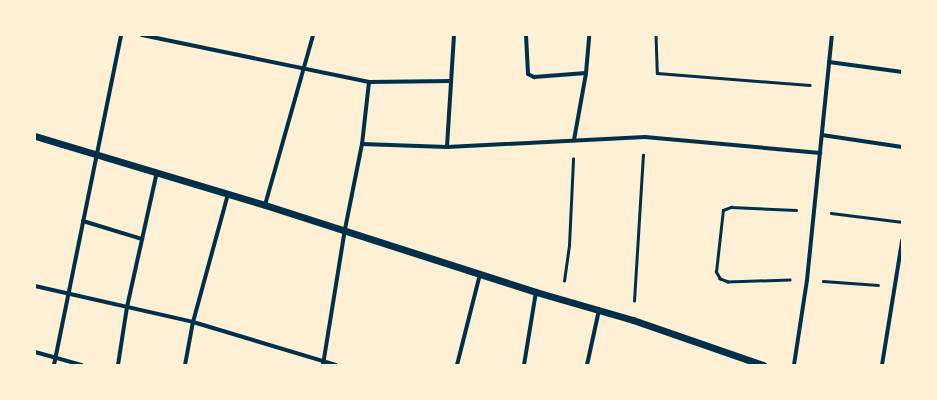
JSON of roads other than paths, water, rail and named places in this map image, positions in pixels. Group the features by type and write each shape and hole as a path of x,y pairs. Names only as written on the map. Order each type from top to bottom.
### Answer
{"street":[{"path":"54,365 121,35"},
{"path":"142,35 369,82 451,81"},
{"path":"265,204 313,35"},
{"path":"447,146 454,35"},
{"path":"526,35 528,74 534,77 586,73"},
{"path":"574,140 586,73 589,35"},
{"path":"794,365 807,280 832,35"},
{"path":"829,62 902,72"},
{"path":"323,364 344,230 362,144 369,82"},
{"path":"822,135 902,147"},
{"path":"35,136 97,153 265,204 561,300 633,320 762,365"},
{"path":"362,144 447,146 645,137 820,153"},
{"path":"118,365 127,307 157,172"},
{"path":"185,365 193,322 228,194"},
{"path":"83,221 142,239"},
{"path":"882,365 896,286 902,241"},
{"path":"456,365 480,274"},
{"path":"35,286 193,322 323,364 336,365"},
{"path":"524,365 536,292"},
{"path":"588,365 599,310"},
{"path":"35,352 82,365"}]}
